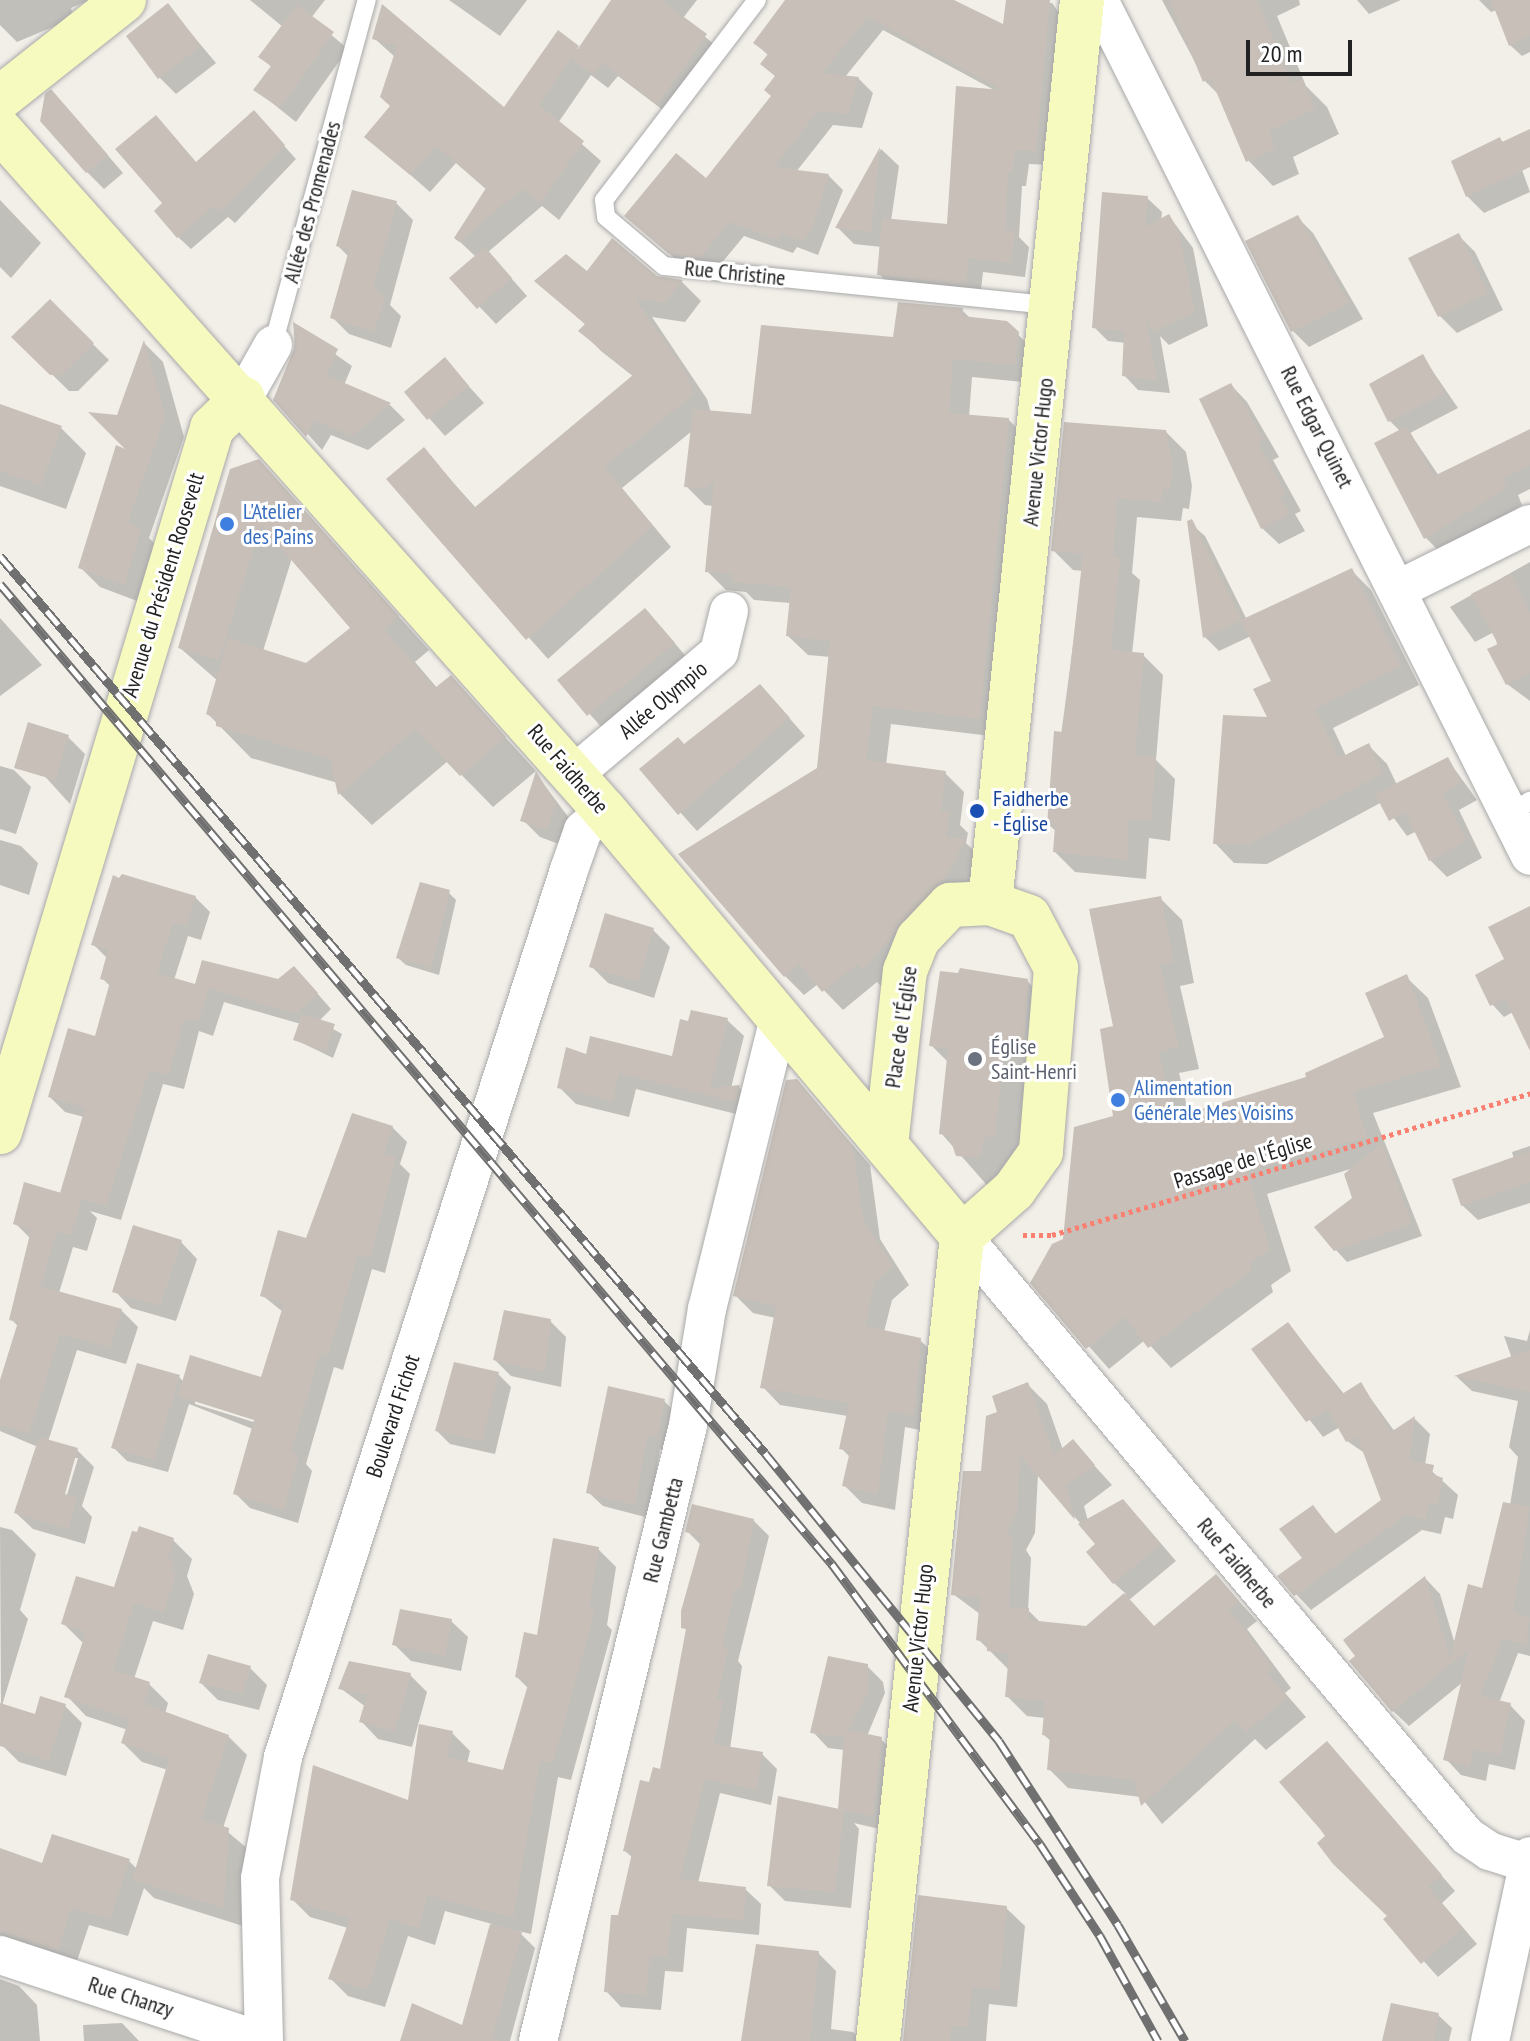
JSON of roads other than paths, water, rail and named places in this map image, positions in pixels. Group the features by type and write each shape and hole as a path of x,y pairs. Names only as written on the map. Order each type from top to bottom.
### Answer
{"street":[{"path":"0,98 124,0"},
{"name":"Avenue Victor Hugo","path":"990,903 1082,0"},
{"name":"Rue Edgar Quinet","path":"1099,0 1399,589 1519,808 1530,856"},
{"path":"0,130 243,398"},
{"name":"Allée des Promenades","path":"243,398 273,345"},
{"name":"Rue Faidherbe","path":"243,398 605,811 886,1145"},
{"name":"Avenue du Président Roosevelt","path":"0,1132 212,428 243,398"},
{"path":"1399,589 1530,524"},
{"name":"Allée Olympio","path":"573,775 719,652 729,611"},
{"name":"Boulevard Fichot","path":"263,2041 260,1878 283,1757 569,870 583,830 605,811"},
{"name":"Place de l'Église","path":"886,1145 905,971 918,939 950,905 990,903 1029,917 1056,968 1041,1152 1014,1190 962,1236"},
{"name":"Rue Gambetta","path":"538,2041 688,1425 707,1309 779,1018"},
{"path":"886,1145 962,1236"},
{"name":"Avenue Victor Hugo","path":"878,2041 962,1236"},
{"name":"Rue Faidherbe","path":"962,1236 1467,1836 1489,1851 1529,1861"},
{"path":"1490,2041 1529,1861"},
{"name":"Rue Chanzy","path":"0,1955 263,2041"}],"lane":[{"name":"Allée des Promenades","path":"273,345 367,0"},
{"name":"Rue Christine","path":"757,0 604,200 606,217 664,266 1053,305"}],"railway":[{"path":"0,556 765,1453 999,1741 1118,1925 1185,2041"},
{"path":"0,584 832,1564 1040,1844 1100,1936 1158,2041"}],"place":[{"name":"L'Atelier des Pains","path":"227,524"},
{"name":"Faidherbe - Église","path":"977,811"},
{"name":"Église Saint-Henri","path":"975,1059"},
{"name":"Alimentation Générale Mes Voisins","path":"1118,1100"}]}
